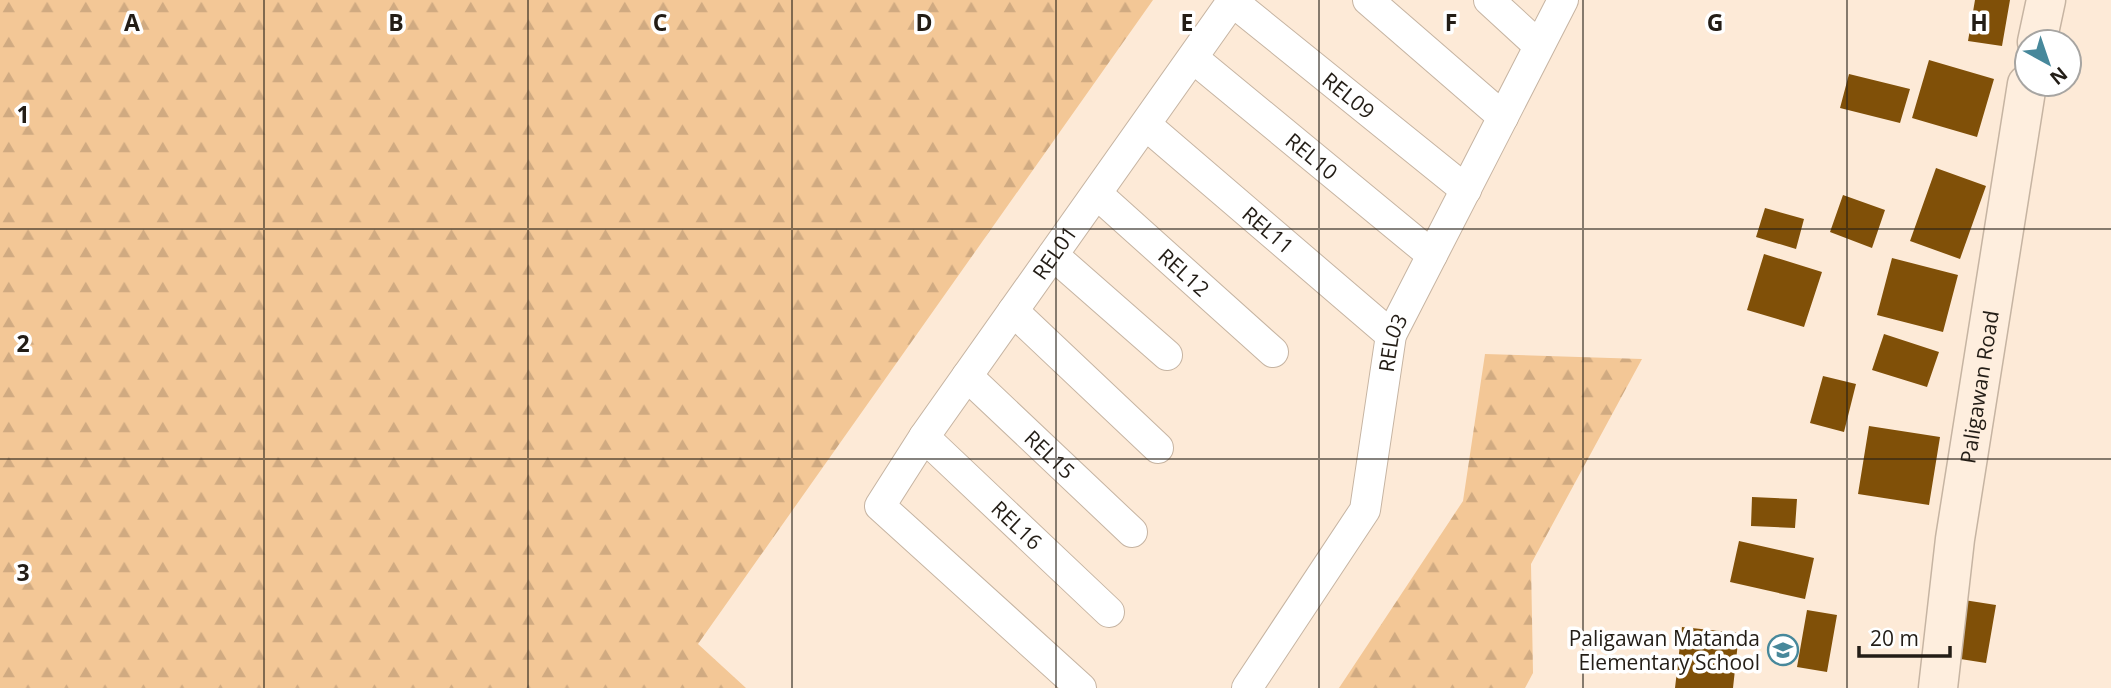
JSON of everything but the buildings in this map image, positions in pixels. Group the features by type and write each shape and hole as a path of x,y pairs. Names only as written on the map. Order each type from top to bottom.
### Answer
{"street":[{"path":"1368,0 1503,117"},
{"path":"1489,0 1538,45"},
{"name":"REL03","path":"1247,688 1365,510 1391,335 1563,0"},
{"path":"2040,28 2046,0"},
{"name":"REL01","path":"1081,688 880,506 924,437 1233,1"},
{"name":"REL09","path":"1233,1 1466,190"},
{"name":"REL10","path":"1193,58 1432,255"},
{"name":"Paligawan Road","path":"1938,688 1955,540 2025,98"},
{"name":"REL11","path":"1146,125 1391,335"},
{"name":"REL12","path":"1097,194 1273,352"},
{"path":"1053,255 1167,355"},
{"path":"1013,311 1158,448"},
{"name":"REL15","path":"968,376 1132,532"},
{"name":"REL16","path":"924,437 1109,612"}],"green space":[{"path":"0,0 1153,0 698,644 746,688 0,688"},
{"path":"1485,354 1642,359 1531,564 1533,673 1525,688 1339,688 1463,501"}],"place":[{"name":"Paligawan Matanda Elementary School","path":"1783,650"}]}
